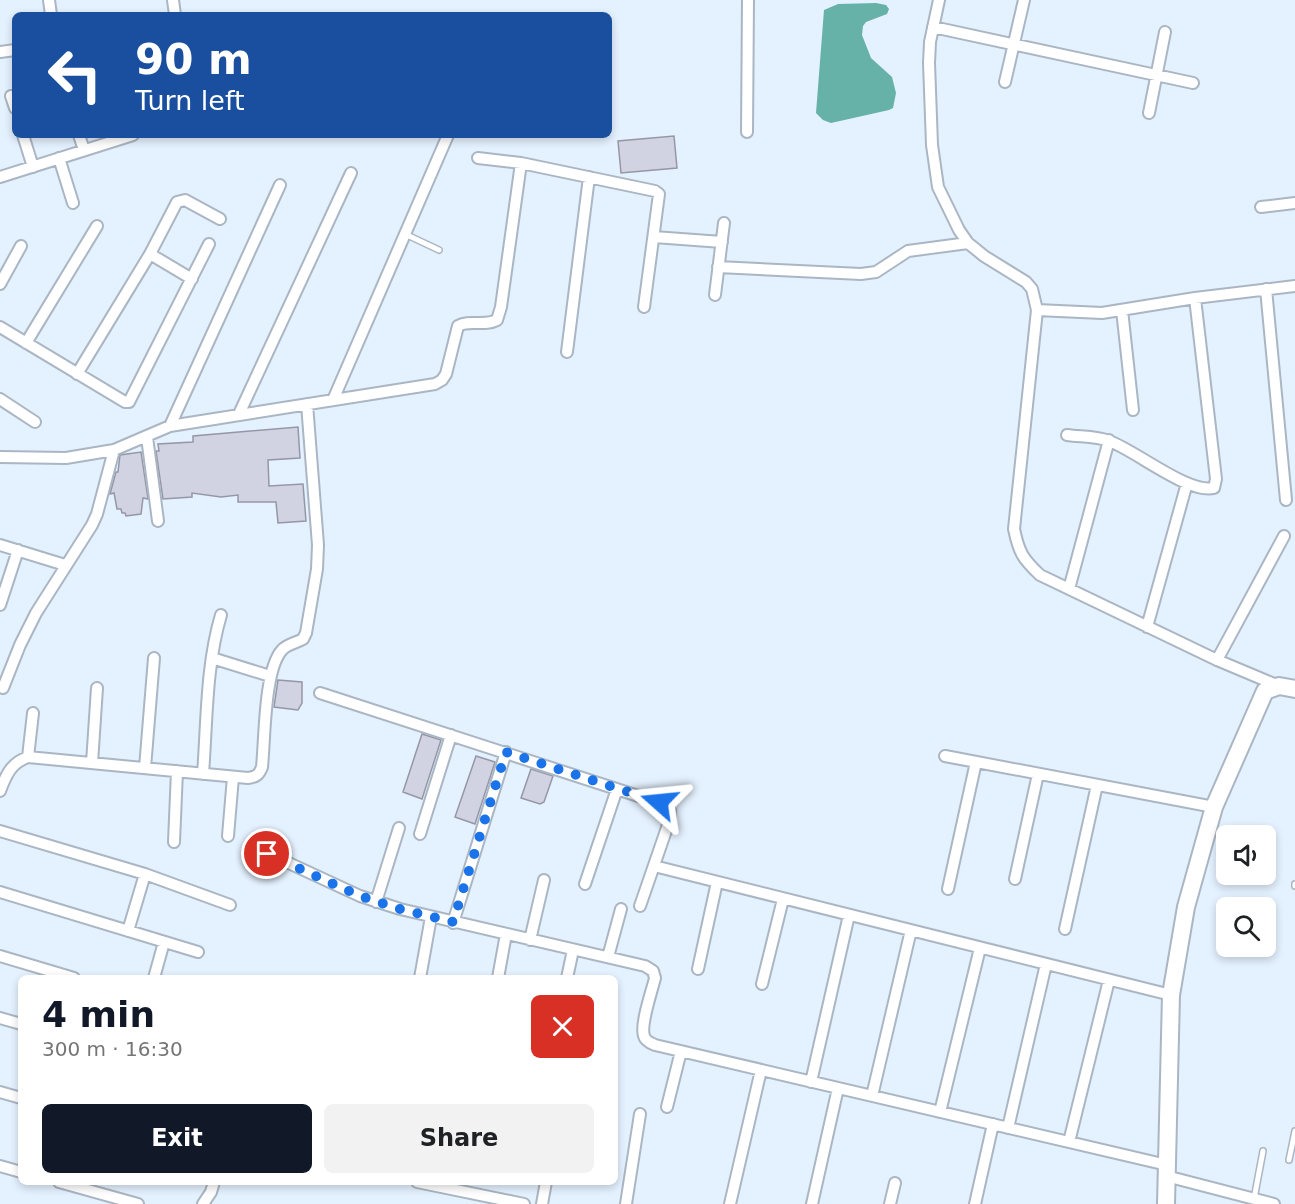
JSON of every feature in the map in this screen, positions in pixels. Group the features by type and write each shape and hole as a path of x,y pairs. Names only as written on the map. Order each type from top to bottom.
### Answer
{"street":[{"path":"747,132 748,0"},
{"path":"939,0 928,63 934,167 942,198 968,243 984,256 1026,282 1032,289 1037,310 1014,529 1023,559 1040,575 1217,660 1287,688"},
{"path":"1005,82 1024,0"},
{"path":"933,27 1192,83"},
{"path":"1149,113 1165,32"},
{"path":"24,138 33,167"},
{"path":"80,138 84,150"},
{"path":"0,177 123,138"},
{"path":"333,400 447,138"},
{"path":"59,158 73,203"},
{"path":"478,158 521,163 655,190 659,194 644,307"},
{"path":"0,457 66,458 114,450 170,426 435,384 446,374 458,327 463,323 491,323 497,320 501,307 521,163"},
{"path":"239,414 351,173"},
{"path":"567,352 589,177"},
{"path":"170,426 280,185"},
{"path":"76,374 150,254 177,202 185,200 220,219"},
{"path":"1261,207 1295,203"},
{"path":"715,295 724,223"},
{"path":"26,344 97,226"},
{"path":"654,237 722,242"},
{"path":"718,267 861,274 876,272 908,252 968,243"},
{"path":"0,327 76,374 125,402 129,402 209,244"},
{"path":"0,284 21,246"},
{"path":"150,254 192,279"},
{"path":"1037,310 1080,313 1122,310 1195,298 1295,286"},
{"path":"1266,289 1286,500"},
{"path":"1067,435 1108,440 1187,483 1206,490 1214,488 1216,479 1195,298"},
{"path":"1122,310 1133,410"},
{"path":"0,399 35,422"},
{"path":"0,791 3,773 28,757 233,777 256,777 262,767 270,676 282,650 303,639 306,633 317,569 316,515 307,404"},
{"path":"147,437 158,521"},
{"path":"1070,589 1108,440"},
{"path":"3,688 36,613 92,525 114,450"},
{"path":"1147,627 1187,483"},
{"path":"1217,660 1284,536"},
{"path":"0,544 65,565"},
{"path":"0,605 18,550"},
{"path":"203,774 212,658 221,615"},
{"path":"145,768 154,658"},
{"path":"212,658 270,676"},
{"path":"92,763 97,688"},
{"path":"1166,1204 1171,995 1186,907 1214,807 1265,691 1287,688"},
{"path":"320,693 666,805 670,811 670,819 640,906"},
{"path":"28,757 33,714"},
{"path":"420,834 451,735"},
{"path":"453,922 506,752"},
{"path":"945,756 1214,807"},
{"path":"948,889 976,762"},
{"path":"174,842 177,771"},
{"path":"1015,879 1038,774"},
{"path":"228,836 233,777"},
{"path":"1065,929 1097,785"},
{"path":"585,884 617,789"},
{"path":"376,902 399,828"},
{"path":"0,831 145,874 230,905"},
{"path":"267,854 376,902 431,917 645,966 653,971 655,978 644,1036 654,1045 1069,1142 1274,1204"},
{"path":"654,866 1171,995"},
{"path":"128,931 145,874"},
{"path":"530,940 544,880"},
{"path":"698,969 717,882"},
{"path":"0,892 198,952"},
{"path":"762,984 783,899"},
{"path":"608,957 621,909"},
{"path":"811,1082 849,915"},
{"path":"421,975 431,917"},
{"path":"872,1096 911,930"},
{"path":"499,975 506,934"},
{"path":"155,975 164,942"},
{"path":"940,1112 980,948"},
{"path":"568,975 573,950"},
{"path":"0,956 64,975"},
{"path":"1008,1128 1046,964"},
{"path":"1069,1142 1109,980"},
{"path":"0,1018 18,1023"},
{"path":"668,1107 681,1051"},
{"path":"730,1204 761,1070"},
{"path":"812,1204 838,1088"},
{"path":"0,1092 18,1097"},
{"path":"626,1204 640,1114"},
{"path":"975,1204 993,1124"},
{"path":"0,1166 18,1171"},
{"path":"890,1204 895,1183"},
{"path":"203,1204 213,1185"},
{"path":"444,1185 462,1187 524,1204"},
{"path":"542,1204 545,1185"},
{"path":"93,1187 138,1204"}],"lane":[{"path":"405,234 439,250"},
{"path":"1289,1160 1295,1131"},
{"path":"1254,1199 1263,1151"}],"shaded area":[{"path":"838,4 886,5 889,9 887,14 866,22 862,35 871,58 892,77 896,93 893,108 831,123 823,120 816,113 824,10"}],"building":[{"path":"674,136 677,168 621,173 618,141"},
{"path":"298,427 300,458 268,460 269,486 303,484 306,521 278,523 276,502 238,502 238,495 221,497 192,493 192,497 163,499 156,451 159,451 158,444 193,442 193,436"},
{"path":"141,452 148,499 143,498 141,514 126,516 121,509 117,509 114,493 110,494 116,472 118,472 120,455"},
{"path":"278,680 302,682 302,703 298,710 274,707"},
{"path":"422,734 441,740 422,799 403,792"},
{"path":"476,756 495,762 475,824 455,817"},
{"path":"531,769 553,776 544,802 540,804 521,798"}],"route":[{"path":"267,854 360,896 453,922 506,752 659,802"}]}
